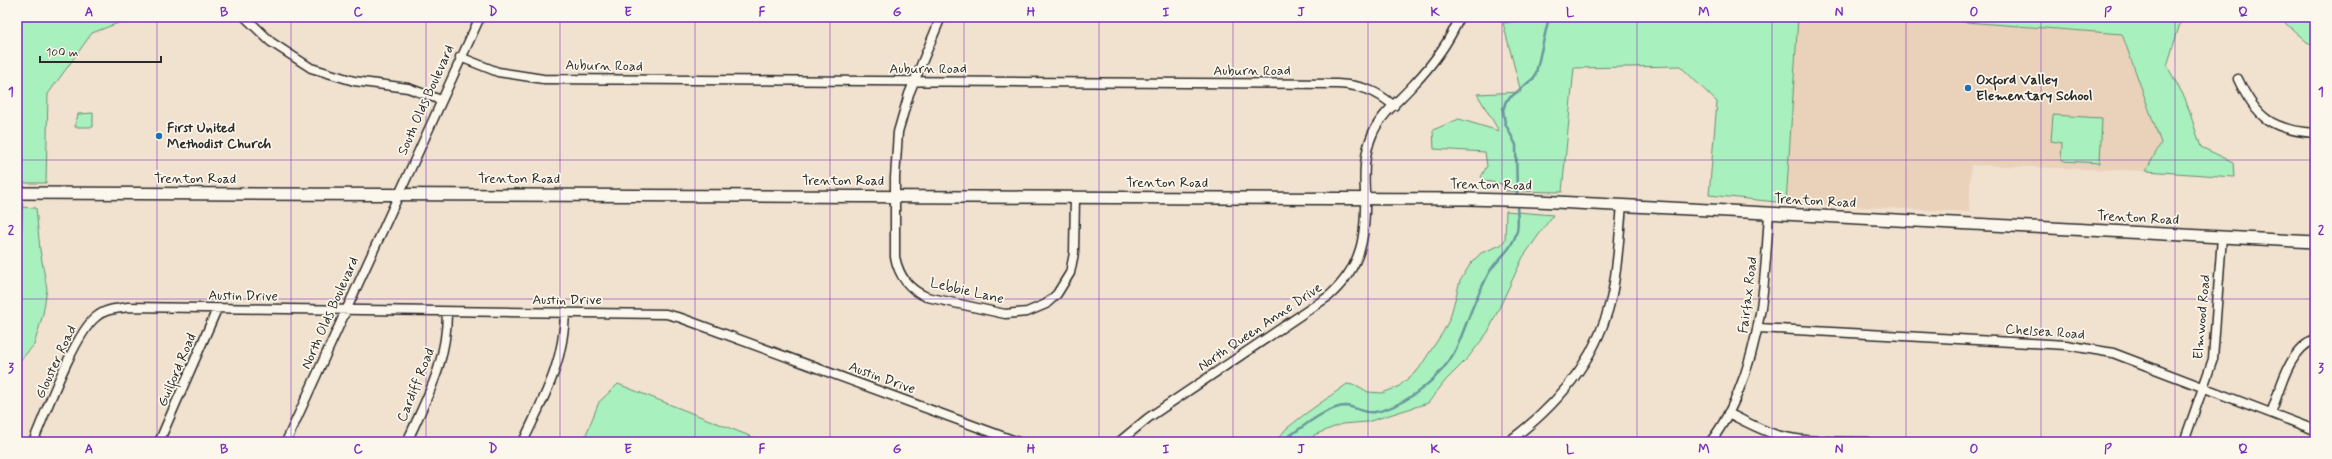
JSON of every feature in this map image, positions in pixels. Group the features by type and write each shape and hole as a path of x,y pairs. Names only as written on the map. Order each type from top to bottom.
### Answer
{"main road":[{"name":"Trenton Road","path":"17,193 1508,200 2315,242"}],"street":[{"path":"245,17 271,42 311,68 354,81 408,88 441,100"},
{"name":"South Olds Boulevard","path":"398,195 460,57 480,17"},
{"name":"Lebbie Lane","path":"941,17 915,82 898,132 895,196 895,257 897,267 907,284 927,297 1005,314 1027,312 1046,304 1057,294 1066,282 1070,273 1074,253 1075,197"},
{"name":"North Queen Anne Drive","path":"1119,442 1148,418 1304,314 1338,288 1349,274 1360,255 1364,238 1364,172 1367,150 1377,126 1431,65 1445,46 1460,17"},
{"name":"Auburn Road","path":"460,57 498,72 543,79 1337,84 1356,85 1370,89 1394,106"},
{"path":"2238,79 2250,103 2264,118 2289,130 2315,133"},
{"name":"North Olds Boulevard","path":"286,442 398,195"},
{"path":"1508,442 1558,398 1586,361 1600,333 1614,281 1622,205"},
{"name":"Fairfax Road","path":"1710,442 1728,413 1747,371 1759,328 1763,301 1769,213"},
{"name":"Elmwood Road","path":"2184,442 2205,387 2213,359 2216,337 2222,237"},
{"name":"Austin Drive","path":"95,318 105,312 128,307 448,312 656,313 681,318 1018,442"},
{"name":"Guilford Road","path":"159,442 217,309"},
{"name":"Cardiff Road","path":"407,442 431,389 444,353 448,312"},
{"path":"523,442 562,350 565,312"},
{"name":"Glouster Road","path":"33,442 84,330 95,318"},
{"name":"Chelsea Road","path":"1759,328 2087,347 2113,352 2315,430"},
{"path":"2271,413 2296,356 2304,346 2315,340"},
{"path":"1728,413 1776,435 1813,440 1867,442"}],"shaded area":[{"name":"Oxford Valley Elementary School","path":"1798,17 1900,17 2122,34 2161,143 2146,171 1971,165 1969,212 1786,203"}],"green space":[{"path":"17,17 134,17 92,33 48,94 46,183 17,183"},
{"path":"1544,17 1798,17 1786,203 1709,195 1717,102 1680,66 1574,68 1562,192 1505,191 1502,184 1486,181 1481,177 1487,166 1485,152 1434,149 1433,130 1459,119 1499,131 1477,94 1521,92 1503,23"},
{"path":"1900,17 2182,17 2167,66 2185,98 2201,147 2233,162 2234,177 2146,171 2161,143 2122,34"},
{"path":"2270,17 2315,17 2315,49 2284,22"},
{"path":"93,113 93,127 75,127 78,114"},
{"path":"2053,115 2102,118 2100,163 2061,161 2062,143 2051,141"},
{"path":"17,207 36,208 40,250 47,289 43,314 34,345 17,364"},
{"path":"1506,211 1553,215 1523,257 1488,332 1467,359 1446,380 1428,403 1367,422 1342,424 1314,435 1311,442 1275,442 1286,429 1347,384 1358,386 1368,392 1382,393 1398,387 1418,370 1443,332 1450,318 1460,281 1471,263 1481,253 1501,245 1505,240"},
{"path":"618,384 765,442 583,442 599,402"}],"waterway":[{"path":"1517,197 1516,145 1505,123 1503,110 1506,101 1535,77 1549,17"},
{"path":"17,317 22,204"},
{"path":"1281,442 1321,414 1338,407 1346,406 1364,411 1375,412 1398,404 1421,389 1441,371 1455,351 1488,275 1513,242 1518,228 1517,204"}],"place":[{"name":"Oxford Valley Elementary School","path":"1968,88"},
{"name":"First United Methodist Church","path":"159,136"}]}
